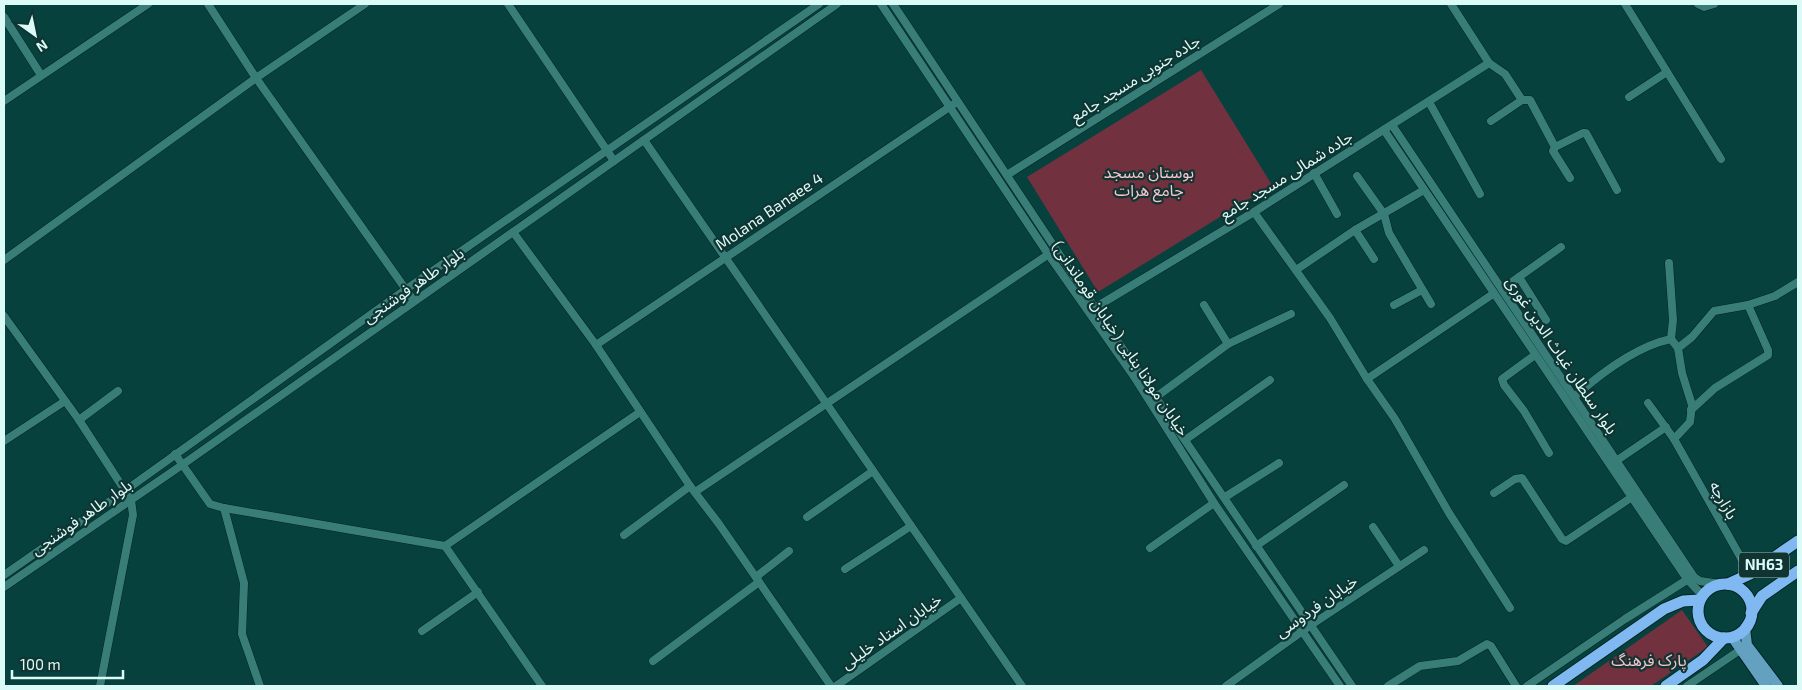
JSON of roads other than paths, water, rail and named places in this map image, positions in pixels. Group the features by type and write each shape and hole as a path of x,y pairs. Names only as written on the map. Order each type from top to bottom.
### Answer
{"highway":[{"name":"NH63","path":"1724,584 1750,574 1798,541"},
{"name":"NH63","path":"1750,618 1762,596 1798,571"},
{"path":"1666,686 1703,660 1728,637 1744,629 1750,618 1748,597 1742,591 1724,584 1707,590 1701,598 1698,617 1708,632 1728,637"},
{"path":"1553,686 1664,609 1683,601 1701,598"}],"main road":[{"path":"1750,618 1745,628 1744,647 1766,686"},
{"path":"1728,637 1744,647 1778,686"}],"street":[{"path":"4,101 41,74 148,4"},
{"path":"208,4 256,78 414,301"},
{"path":"4,260 256,78 365,4"},
{"path":"508,4 614,161"},
{"name":"بلوار طاهر فوشنجی","path":"4,575 607,148 819,4"},
{"name":"بلوار طاهر فوشنجی","path":"4,587 182,465 837,4"},
{"name":"خیابان مولانا بنایی (خیابان قوماندانی)","path":"881,4 1048,254 1092,309 1156,397 1352,686"},
{"name":"خیابان مولانا بنایی (خیابان قوماندانی)","path":"893,4 1058,249 1092,309 1214,502 1340,686"},
{"name":"جاده جنوبی مسجد جامع","path":"1007,175 1279,4"},
{"path":"1451,4 1489,63 1505,74 1522,100"},
{"path":"1626,4 1721,159"},
{"path":"1698,4 1704,7 1714,4"},
{"path":"4,17 41,74"},
{"name":"جاده شمالی مسجد جامع","path":"1092,309 1254,212 1489,63"},
{"path":"1629,97 1667,72"},
{"path":"1491,121 1522,100 1530,100 1555,147 1553,151 1570,178"},
{"name":"Molana Banaee 4","path":"596,345 958,102"},
{"path":"1429,102 1480,194"},
{"name":"بلوار سلطان غیاث الدین غوری","path":"1392,125 1574,397 1690,578"},
{"path":"1384,130 1493,294 1690,578 1701,598"},
{"path":"1555,147 1583,133 1586,134 1618,190"},
{"path":"644,140 1022,686"},
{"path":"1314,173 1337,214"},
{"path":"1357,176 1384,214 1389,234 1431,304"},
{"path":"1296,270 1355,230 1424,190"},
{"path":"1254,212 1330,318 1366,379 1394,418 1449,513 1510,608"},
{"path":"1355,230 1374,259"},
{"path":"512,232 596,345 690,486 831,686"},
{"path":"1502,289 1561,247"},
{"path":"695,492 828,405 1058,249"},
{"path":"1669,263 1673,320 1671,339 1678,348 1682,373 1692,405 1690,422 1674,439"},
{"path":"1519,277 1546,320"},
{"path":"1678,348 1692,337 1714,311 1748,305 1775,296 1798,282"},
{"path":"1394,306 1422,290"},
{"path":"1366,379 1493,294"},
{"path":"1204,305 1228,344"},
{"path":"1691,410 1715,388 1768,355 1768,350 1748,305"},
{"path":"1156,397 1228,344 1291,314"},
{"path":"4,316 79,420 131,500 133,515 100,686"},
{"path":"1574,397 1597,377 1656,343 1671,339"},
{"path":"1535,355 1502,379 1504,385 1524,411 1549,453"},
{"path":"1185,440 1270,380"},
{"path":"79,420 118,391"},
{"path":"4,441 65,401"},
{"name":"بازارچه","path":"1648,403 1674,439 1750,574"},
{"path":"174,454 210,504 445,546 640,412"},
{"path":"1616,461 1666,426"},
{"path":"1225,497 1279,463"},
{"path":"807,517 873,470"},
{"path":"1494,493 1515,479 1522,478 1562,539 1566,541 1632,496"},
{"path":"1256,546 1344,485"},
{"path":"624,535 690,486"},
{"path":"1150,548 1214,502"},
{"path":"224,508 244,583 242,634 260,686"},
{"path":"845,569 911,526"},
{"path":"1372,527 1400,566"},
{"path":"445,546 542,686"},
{"name":"خیابان فردوسی","path":"1226,686 1311,625 1424,550"},
{"path":"653,661 757,579 789,551"},
{"path":"1690,578 1724,584"},
{"path":"1527,686 1690,578"},
{"path":"422,631 478,592"},
{"name":"خیابان استاد خلیلی","path":"836,686 961,598"},
{"path":"1388,686 1420,666 1458,662 1487,644 1491,646 1516,686"},
{"path":"1687,686 1744,647"}],"park label":[{"name":"بوستان مسجد جامع هرات","path":"1149,181"},
{"name":"پارک فرهنگ","path":"1649,660"}]}
